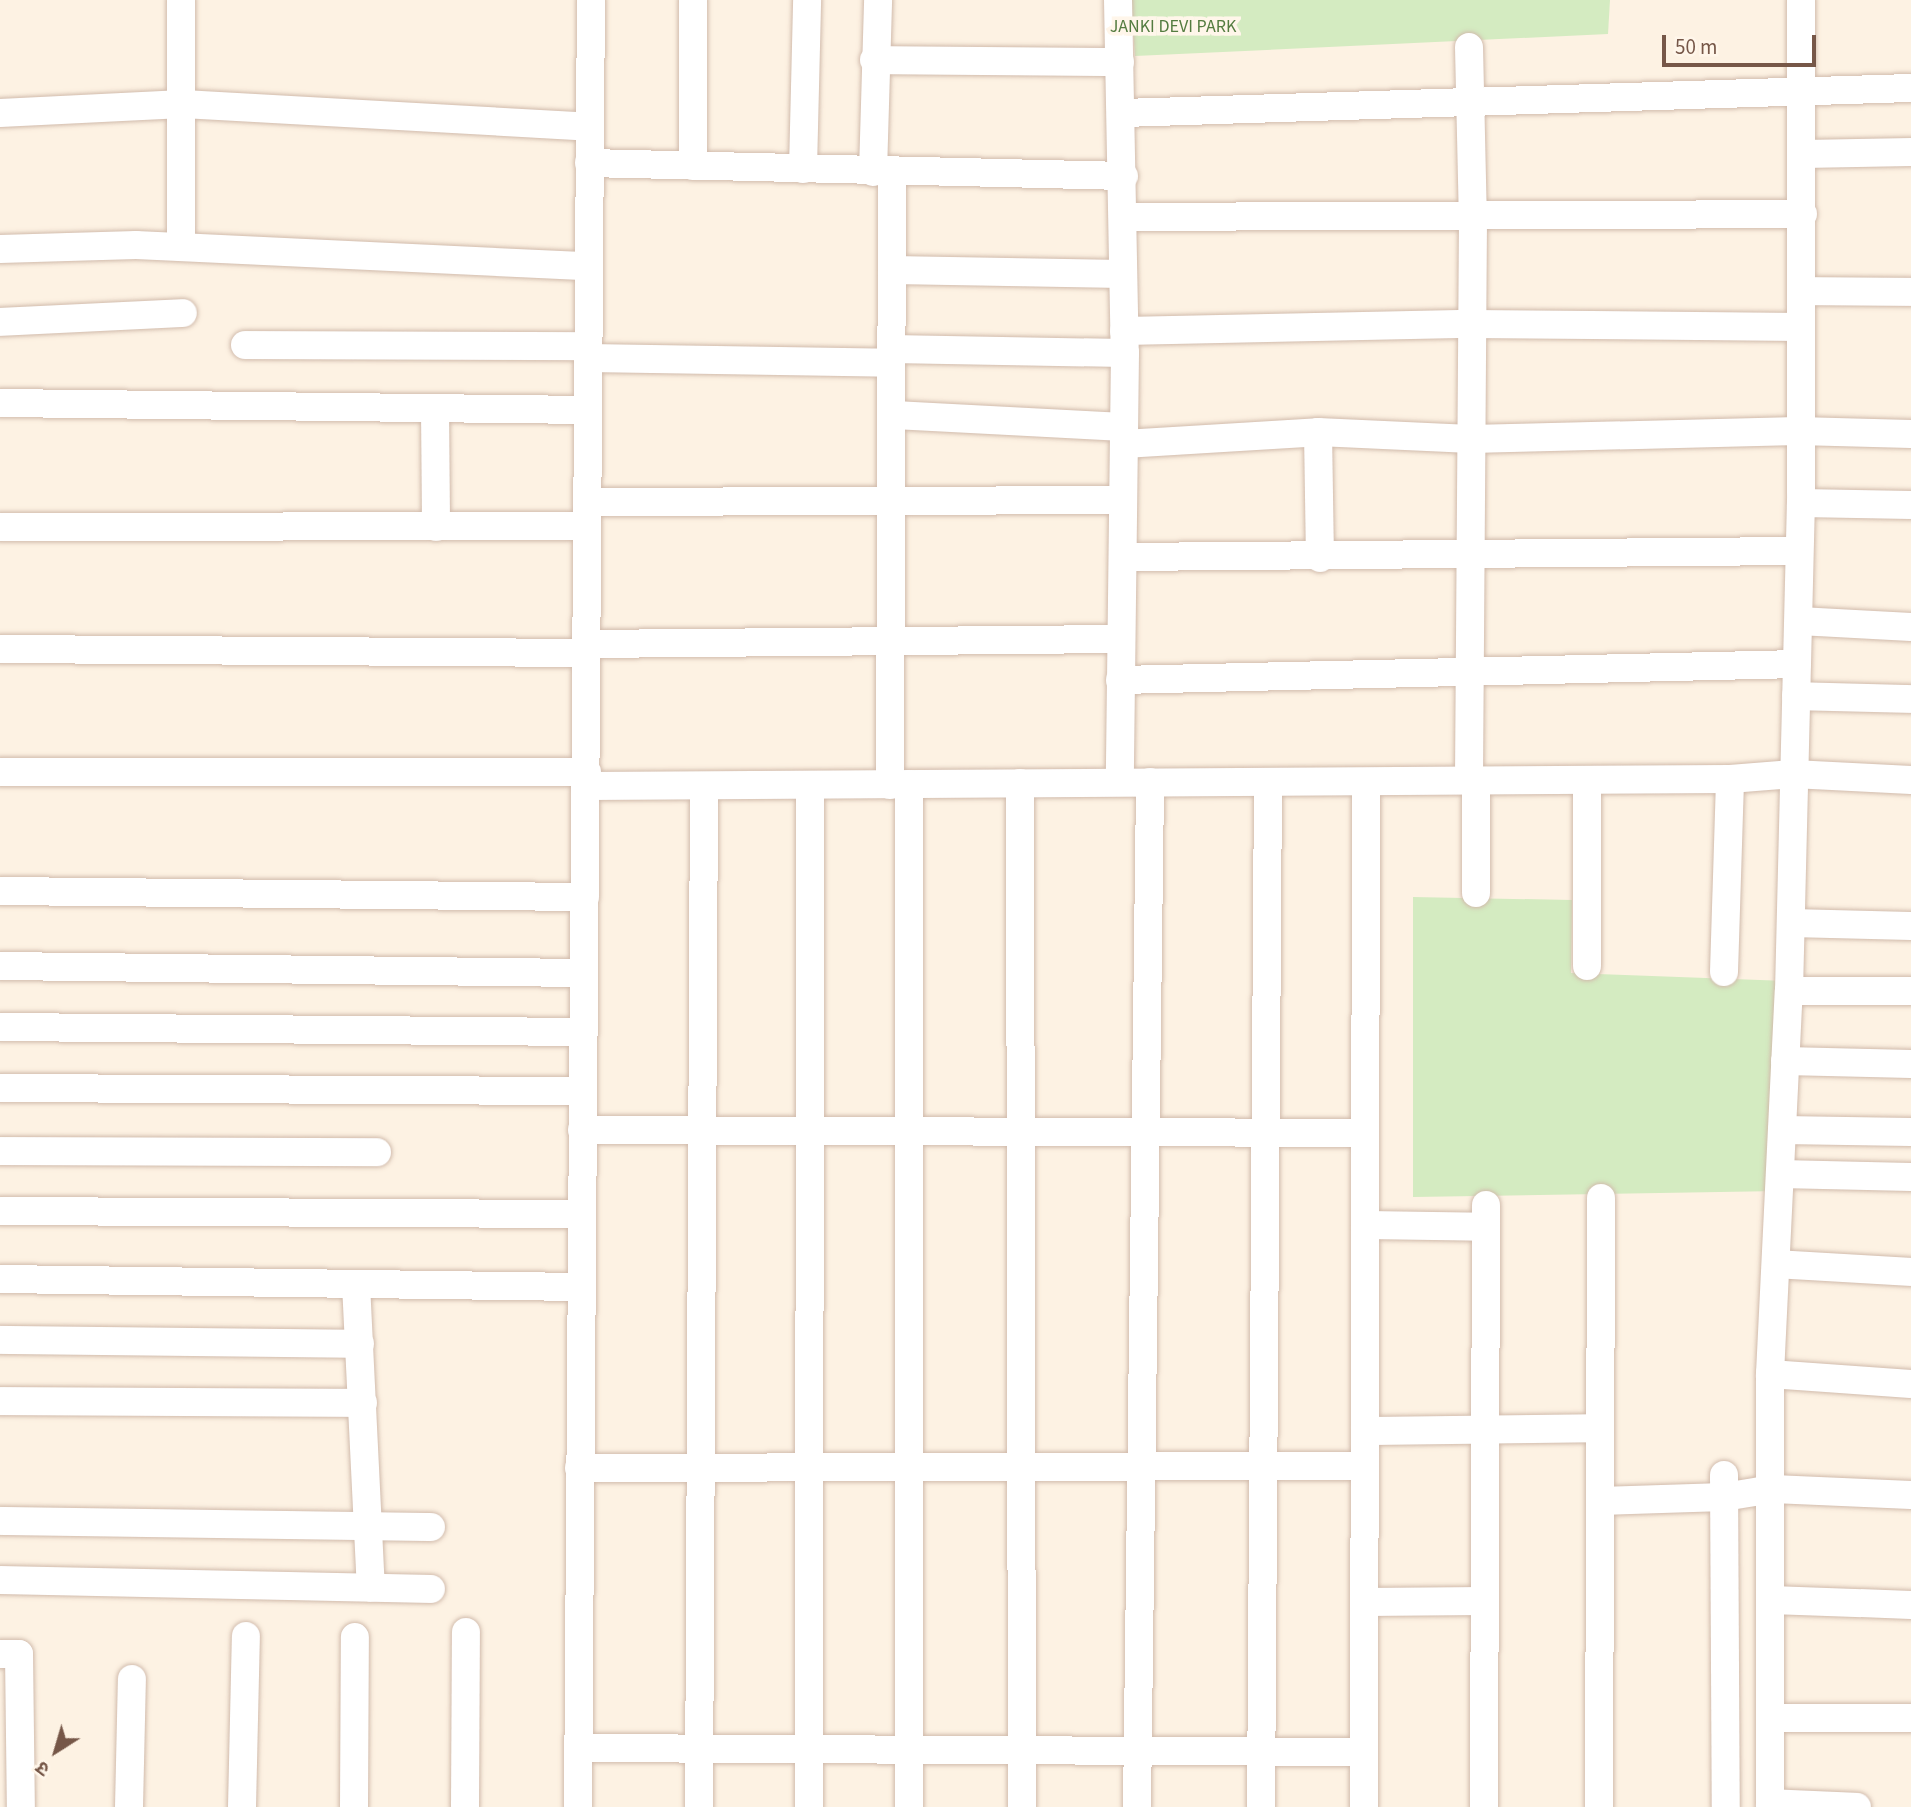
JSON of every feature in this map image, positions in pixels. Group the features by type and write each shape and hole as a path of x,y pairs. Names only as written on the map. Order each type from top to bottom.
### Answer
{"street":[{"path":"181,0 181,247"},
{"path":"578,1807 579,1287 587,779 591,0"},
{"path":"693,0 693,166"},
{"path":"803,169 807,0"},
{"path":"878,0 874,60 892,271 891,356 894,415 890,643 899,784 909,1131 909,1807"},
{"path":"1118,0 1124,176 1120,782"},
{"path":"1801,0 1804,154 1798,431 1801,503 1798,551 1799,621 1789,991 1770,1374 1773,1489 1770,1805 1857,1807"},
{"path":"1469,47 1473,102 1469,671 1476,893"},
{"path":"874,60 1120,62"},
{"path":"1123,113 1911,88"},
{"path":"0,113 183,104 589,127"},
{"path":"1804,154 1911,152"},
{"path":"589,163 1124,176"},
{"path":"1124,217 1473,219 1803,214"},
{"path":"0,249 181,247 588,266"},
{"path":"892,271 1123,274"},
{"path":"1802,291 1911,292"},
{"path":"0,322 183,313"},
{"path":"245,345 891,356 1471,324 1801,327"},
{"path":"0,403 588,410"},
{"path":"435,408 436,527"},
{"path":"894,415 1124,435 1318,432 1471,439 1798,431 1911,434"},
{"path":"1318,432 1320,558"},
{"path":"0,527 436,527 587,514 891,503 1121,500"},
{"path":"1801,503 1911,505"},
{"path":"1123,557 1469,557 1798,551"},
{"path":"1799,621 1911,626"},
{"path":"0,649 587,648 1121,639"},
{"path":"1120,680 1797,664"},
{"path":"1796,696 1911,699"},
{"path":"0,772 587,779 704,786 1730,779 1793,774 1911,780"},
{"path":"1724,972 1730,779"},
{"path":"1587,780 1587,966"},
{"path":"1137,1807 1139,1467 1147,1132 1150,782"},
{"path":"1261,1807 1268,782"},
{"path":"1364,1807 1366,782"},
{"path":"1020,783 1022,1807"},
{"path":"809,1807 810,785"},
{"path":"699,1807 704,786"},
{"path":"0,891 585,897"},
{"path":"1790,923 1911,926"},
{"path":"0,966 584,973"},
{"path":"1789,991 1911,991"},
{"path":"0,1027 583,1032"},
{"path":"1785,1061 1911,1064"},
{"path":"0,1088 583,1091"},
{"path":"582,1130 1365,1133"},
{"path":"1782,1130 1911,1132"},
{"path":"0,1151 377,1152"},
{"path":"1780,1174 1911,1177"},
{"path":"1600,1807 1601,1198"},
{"path":"0,1211 581,1214"},
{"path":"1365,1225 1486,1216 1484,1807"},
{"path":"1776,1264 1911,1272"},
{"path":"0,1279 579,1287"},
{"path":"356,1284 371,1587"},
{"path":"0,1340 360,1344"},
{"path":"1770,1374 1911,1384"},
{"path":"0,1401 363,1403"},
{"path":"1365,1431 1600,1428"},
{"path":"579,1468 1365,1466"},
{"path":"1600,1501 1724,1486 1911,1495"},
{"path":"1724,1486 1726,1807"},
{"path":"0,1521 431,1527"},
{"path":"0,1580 431,1589"},
{"path":"1772,1600 1911,1605"},
{"path":"1365,1602 1485,1601"},
{"path":"466,1632 466,1807"},
{"path":"242,1807 246,1636"},
{"path":"354,1807 355,1637"},
{"path":"0,1654 19,1654 21,1807"},
{"path":"129,1807 131,1679"},
{"path":"1770,1718 1911,1718"},
{"path":"578,1748 1364,1752"}],"green space":[{"name":"JANKI DEVI PARK","path":"1131,0 1610,0 1608,34 1135,56"},
{"path":"1413,897 1572,900 1571,973 1788,981 1781,1191 1413,1197"}]}
